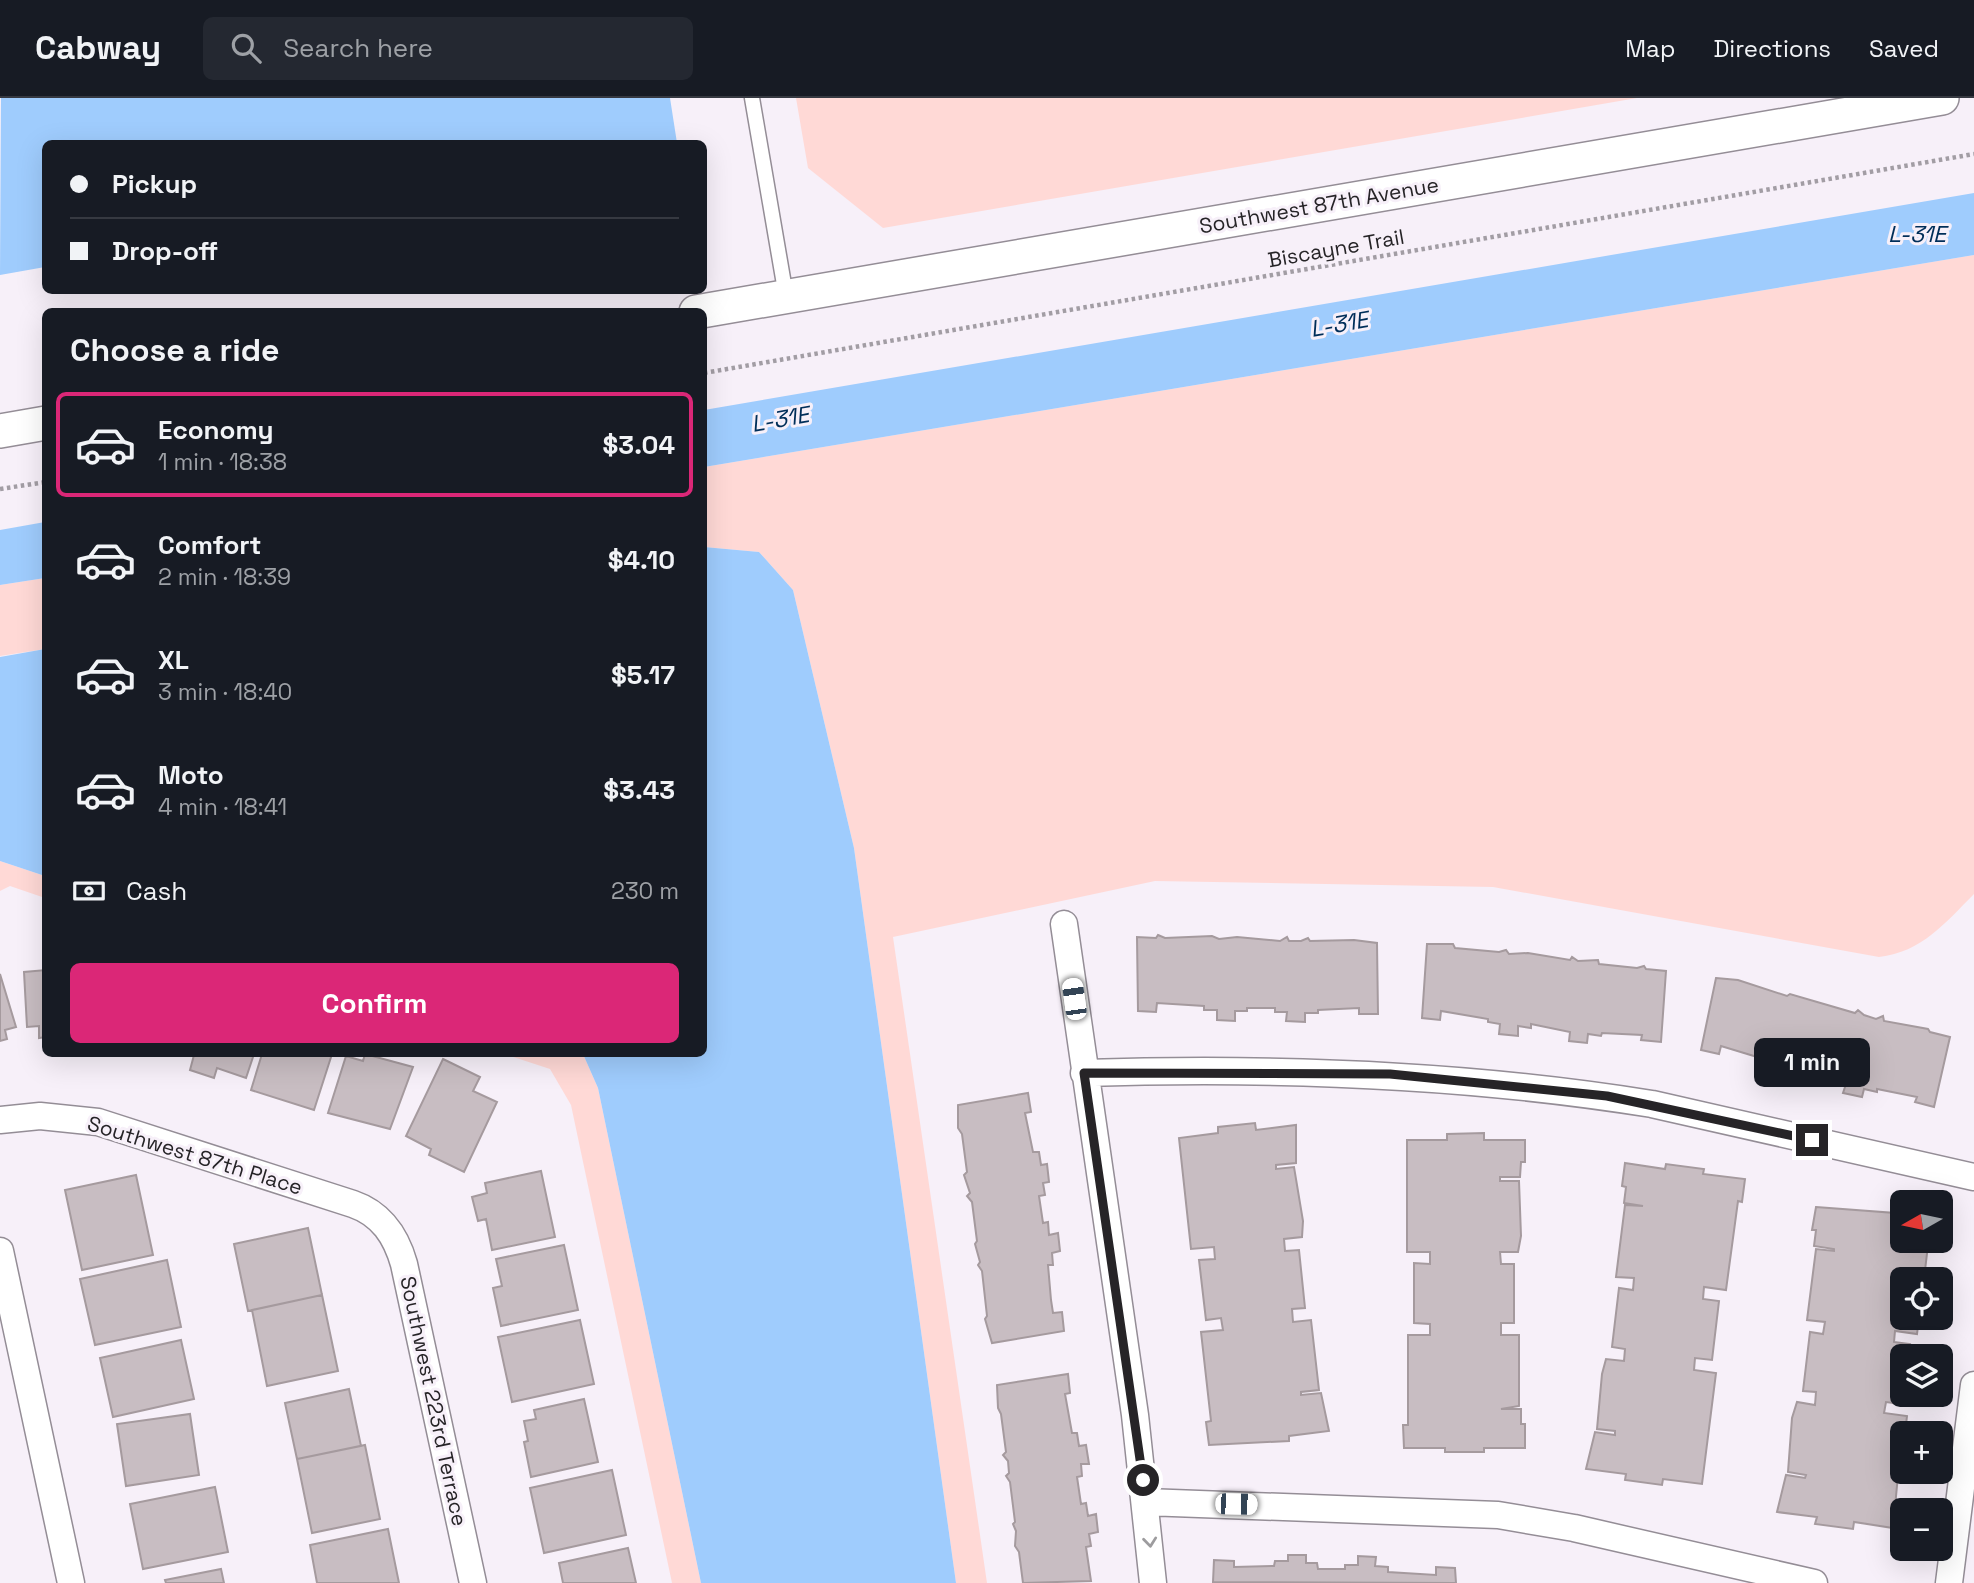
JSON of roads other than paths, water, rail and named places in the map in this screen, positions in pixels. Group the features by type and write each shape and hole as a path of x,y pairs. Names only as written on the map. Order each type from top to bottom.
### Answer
{"street":[{"name":"Southwest 87th Avenue","path":"707,310 1942,98"},
{"path":"0,431 42,424"},
{"path":"1064,925 1146,1502 1153,1583"},
{"path":"1084,1073 1390,1074 1607,1096 1974,1177"},
{"name":"Southwest 87th Place","path":"0,1120 40,1116 99,1122 363,1207 383,1223"},
{"name":"Southwest 223rd Terrace","path":"383,1223 395,1239 404,1264 472,1583"},
{"path":"0,1251 71,1583"},
{"path":"1949,1583 1974,1385"},
{"path":"1146,1502 1498,1515 1574,1528 1814,1583"}],"lane":[{"path":"752,98 786,296"}],"water":[{"path":"1,98 670,98 677,140 42,140 42,268 0,275"},
{"name":"L-31E","path":"1974,193 1974,255 707,466 707,409"},
{"path":"42,523 42,578 0,585 0,530"},
{"path":"707,547 759,552 793,590 854,848 956,1583 701,1583 598,1088 584,1057 707,1057"},
{"path":"42,650 42,875 0,861 0,657"}]}
